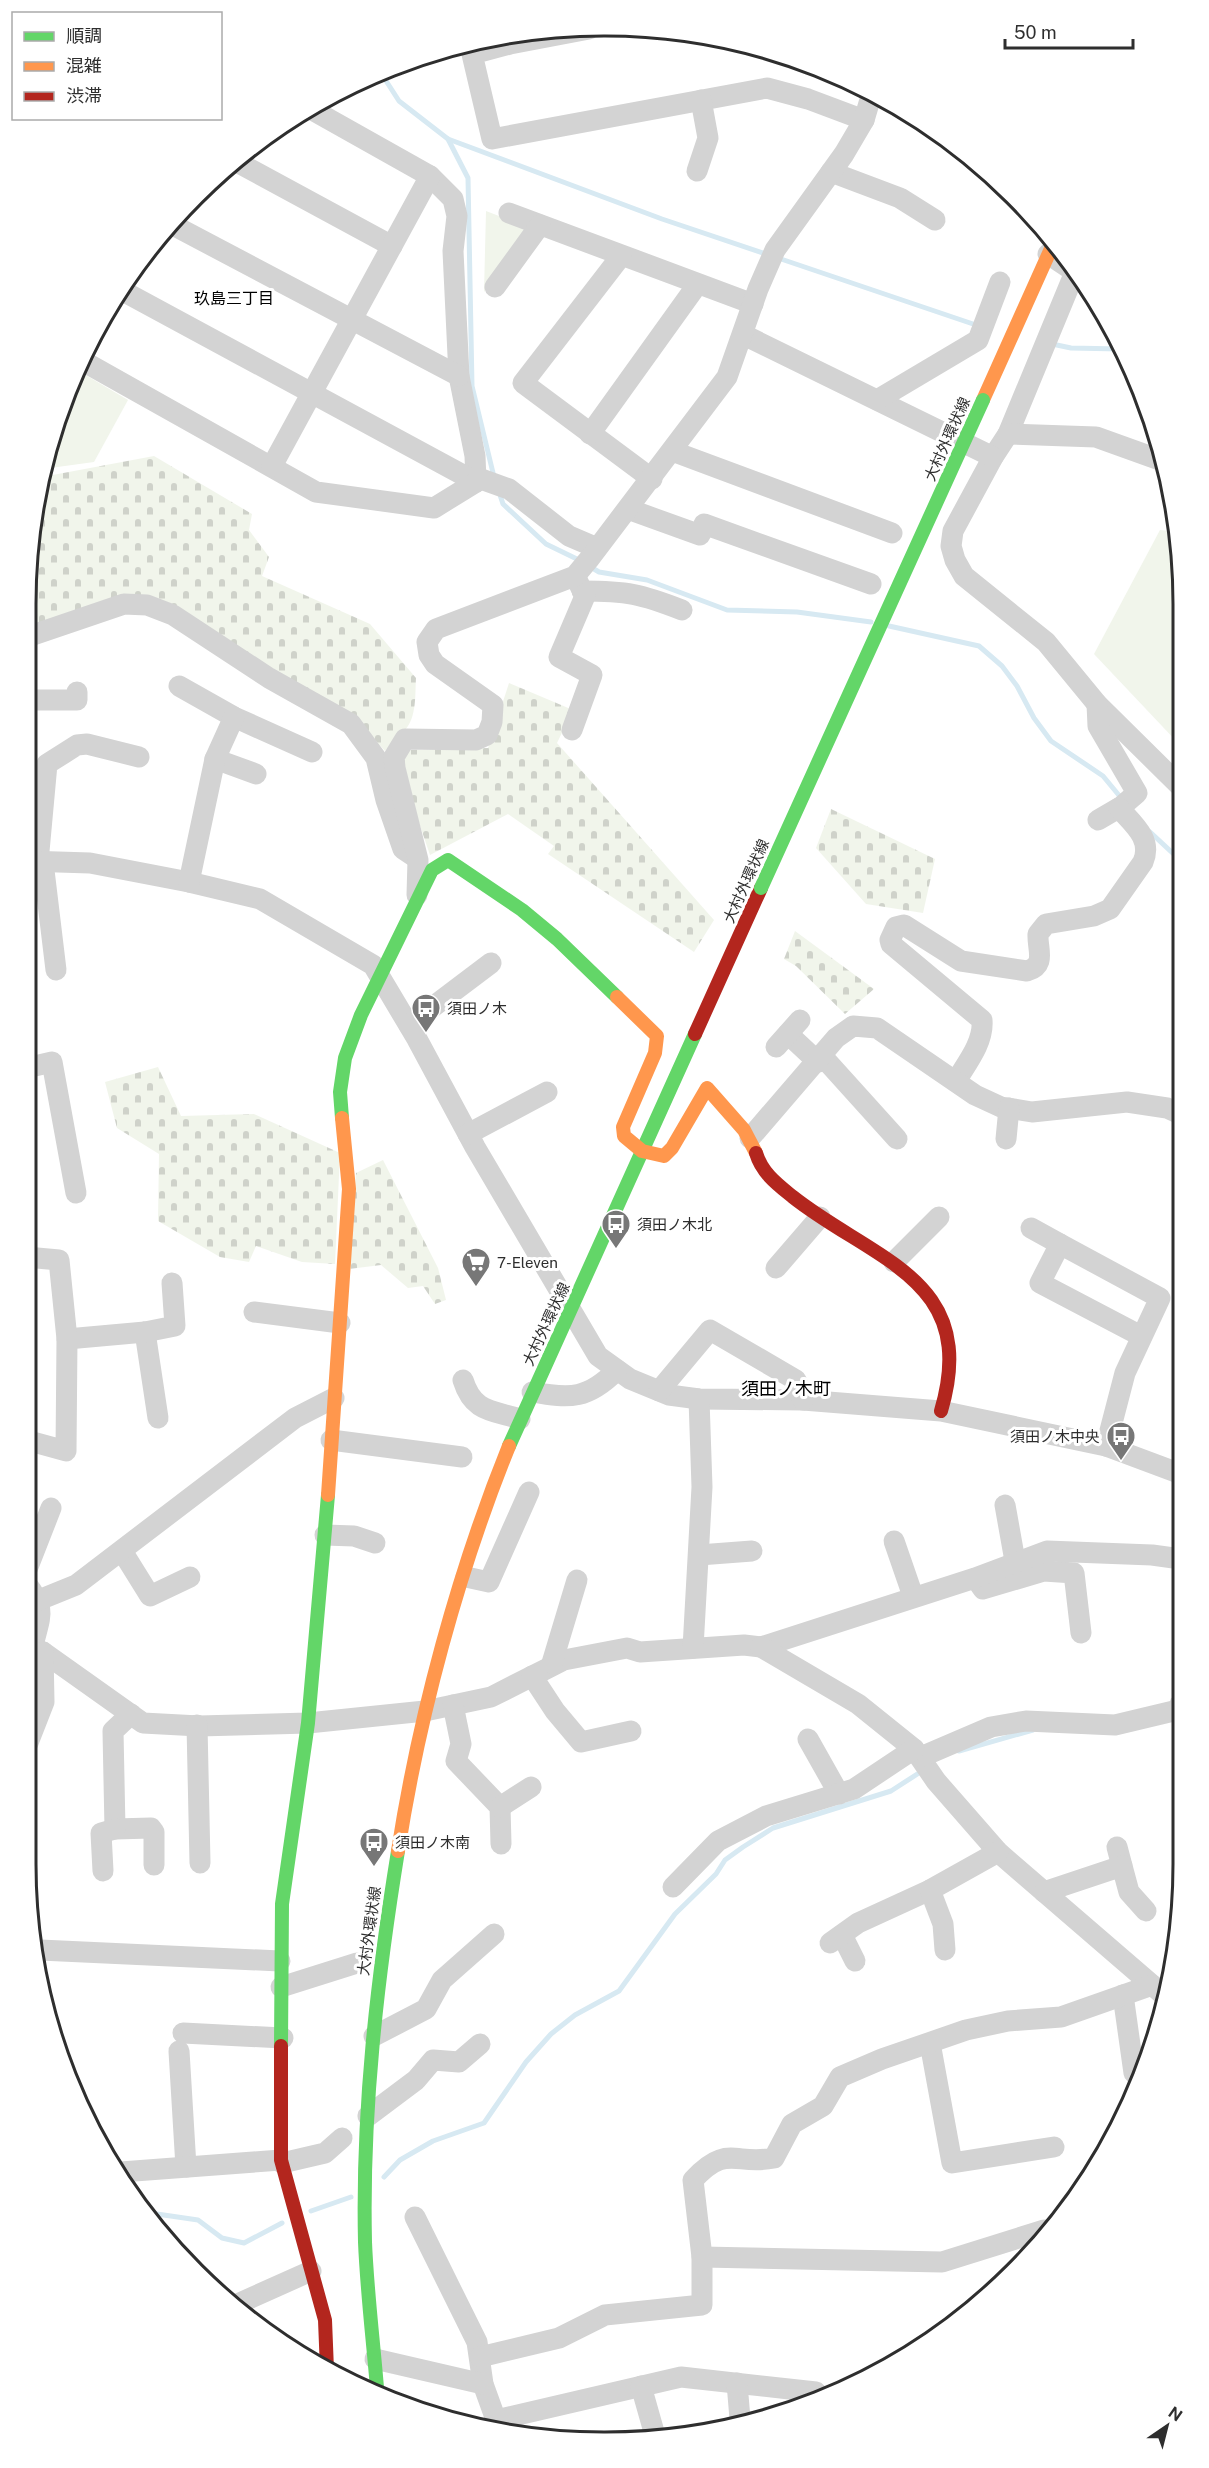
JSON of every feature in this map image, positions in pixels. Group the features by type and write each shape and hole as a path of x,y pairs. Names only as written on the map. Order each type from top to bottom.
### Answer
{"street":[{"path":"486,49 472,54 490,142 767,88 864,120"},
{"path":"697,171 708,138 701,100"},
{"path":"416,902 418,860 394,757 398,747 405,739 476,740 487,735 492,722 493,705 435,664 429,656 427,642 436,629 585,568 727,377 744,335 755,297 775,250 831,172 864,120 869,102"},
{"path":"318,113 430,176 453,200 457,216 453,251 459,376 478,481"},
{"path":"243,166 392,246"},
{"path":"831,172 900,198 935,219"},
{"path":"272,466 430,176"},
{"path":"509,213 697,285 755,297"},
{"path":"495,287 540,225"},
{"path":"179,228 459,376"},
{"name":"大村外環状線","path":"377,2384 365,2228 368,2116 379,1977 396,1858 425,1711 496,1480 532,1392 571,1311 1050,251"},
{"path":"621,256 523,383 652,479"},
{"path":"1071,281 1008,434 953,531 951,546 955,560 964,576 1046,642 1097,704 1173,779"},
{"path":"877,400 978,340 1000,282"},
{"path":"590,434 697,285"},
{"path":"129,294 478,481 509,489 569,536 585,568 585,596 559,657 592,675 572,730"},
{"path":"744,335 993,457"},
{"path":"89,365 316,492 434,508 478,481"},
{"path":"1008,434 1096,437 1154,458"},
{"path":"672,451 892,533"},
{"path":"628,509 700,535 704,524 871,584"},
{"path":"585,568 632,592 682,610"},
{"path":"36,634 124,604 147,605 173,615 269,678 351,724 375,758 386,800 403,849 418,860"},
{"path":"179,686 234,717 312,752"},
{"path":"36,700 77,700 77,692"},
{"path":"1097,704 1098,726 1137,793 1098,820"},
{"path":"189,882 215,759 234,717"},
{"path":"62,960 36,862 47,764 77,745 87,744 139,757"},
{"path":"215,759 256,774"},
{"path":"956,1081 974,1053 982,1030 982,1020 891,944 890,940 896,927 904,925 961,961 1027,971 1034,969 1041,959 1038,934 1046,924 1094,915 1110,909 1143,862 1147,854 1146,841 1125,803"},
{"path":"327,2359 325,2319 281,2161 282,1904 308,1723 325,1535 349,1190 340,1092 345,1058 361,1015 432,870 448,860 522,910 557,939 657,1036 656,1053 623,1127 624,1136 642,1151 664,1156 672,1148 707,1088 750,1138 756,1158 766,1175 820,1217 894,1262 930,1300 941,1318 952,1349 950,1387 941,1411"},
{"path":"36,862 90,863 189,882 260,899 373,965 468,1134 598,1356 630,1380 659,1391 699,1400 803,1400 941,1411 1106,1446 1173,1471"},
{"path":"409,1026 491,963"},
{"path":"750,1138 836,1038 853,1026 878,1028 975,1095 1009,1108 1032,1112 1127,1102 1173,1111"},
{"path":"788,1034 820,1059 897,1139"},
{"path":"36,1066 52,1062 82,1171 76,1193"},
{"path":"468,1134 547,1092"},
{"path":"1006,1139 1009,1108"},
{"path":"776,1268 820,1217"},
{"path":"894,1262 939,1217"},
{"path":"1031,1228 1160,1298 1125,1373 1106,1446"},
{"path":"1060,1244 1040,1283 1141,1336"},
{"path":"36,1258 59,1260 67,1339 66,1451 36,1443"},
{"path":"67,1339 145,1332 175,1326 172,1283"},
{"path":"254,1312 340,1323"},
{"path":"659,1391 710,1330 796,1380 803,1400"},
{"path":"145,1332 158,1418"},
{"path":"532,1392 559,1397 584,1394 604,1382 617,1370"},
{"path":"463,1380 469,1398 482,1407 520,1419"},
{"path":"39,1600 76,1585 295,1418 334,1398"},
{"path":"693,1648 702,1487 699,1400"},
{"path":"331,1440 462,1457"},
{"path":"466,1577 489,1582 529,1492"},
{"path":"1005,1505 1016,1561"},
{"path":"36,1546 51,1508"},
{"path":"325,1535 354,1536 375,1543"},
{"path":"894,1541 913,1596"},
{"path":"122,1551 150,1596 190,1577"},
{"path":"699,1554 752,1551"},
{"path":"36,1649 143,1723 196,1725 308,1723 425,1711 491,1697 552,1664 627,1648 640,1652 693,1648 761,1647 830,1626 913,1596 975,1578 1047,1551 1173,1558"},
{"path":"975,1578 983,1589 1044,1571 1074,1573 1081,1634"},
{"path":"552,1664 577,1580"},
{"path":"36,1596 41,1609 36,1637"},
{"path":"761,1647 858,1704 920,1756 936,1781 998,1852 1158,1991"},
{"path":"36,1659 44,1702 36,1722"},
{"path":"532,1676 555,1711 581,1742 631,1731"},
{"path":"453,1705 460,1744 456,1761 500,1807 501,1844"},
{"path":"673,1887 718,1840 766,1816 854,1790 920,1756 991,1727 1026,1721 1115,1725 1173,1707"},
{"path":"115,1829 113,1731 131,1714"},
{"path":"196,1725 200,1863"},
{"path":"808,1739 839,1794"},
{"path":"500,1807 531,1787"},
{"path":"103,1871 101,1833 115,1829 151,1827 154,1832 154,1865"},
{"path":"855,1961 836,1939 858,1923 930,1890 998,1852"},
{"path":"1044,1892 1119,1857 1129,1892 1146,1911"},
{"path":"930,1890 943,1924 945,1950"},
{"path":"374,2036 426,2008 442,1980 494,1934"},
{"path":"43,1950 280,1961"},
{"path":"281,1988 357,1963"},
{"path":"480,2356 559,2338 606,2315 702,2305 702,2257 693,2180 715,2159 734,2156 779,2162 792,2124 823,2106 840,2077 966,2030 1008,2021 1061,2017 1123,1995 1158,1991"},
{"path":"1123,1995 1134,2071"},
{"path":"186,2167 181,2042 283,2038"},
{"path":"930,2043 952,2163 1054,2147"},
{"path":"368,2116 416,2080 433,2060 459,2062 480,2044"},
{"path":"127,2172 281,2161 325,2153 342,2138"},
{"path":"415,2217 477,2342 483,2384 496,2420 681,2377 814,2392"},
{"path":"702,2257 942,2262 1037,2232"},
{"path":"242,2301 311,2271"},
{"path":"375,2358 483,2384"},
{"path":"737,2383 740,2416"},
{"path":"641,2386 653,2430"}],"green space":[{"path":"486,211 530,228 484,292"},
{"path":"85,375 128,400 94,462 53,468 66,422"},
{"path":"154,456 252,514 249,530 269,557 262,576 370,624 416,678 415,705 409,725 385,751 359,722 150,602 36,631 37,567 51,475"},
{"path":"1160,530 1168,531 1173,604 1173,738 1094,654"},
{"path":"509,683 573,710 557,743 714,920 694,952 548,854 554,846 508,814 430,855 400,767 408,750 488,748"},
{"path":"831,809 935,859 923,913 866,904 816,848"},
{"path":"795,931 874,989 845,1014 796,966 784,959"},
{"path":"158,1067 181,1116 254,1114 340,1153 335,1264 302,1262 256,1246 249,1262 220,1257 158,1221 159,1154 117,1128 105,1082"},
{"path":"383,1160 438,1268 446,1300 435,1304 423,1286 408,1288 381,1265 349,1269 356,1173"}],"waterway":[{"path":"385,80 399,101 448,139 662,219 769,255"},
{"path":"448,139 468,178 472,386 494,477"},
{"path":"778,258 979,326"},
{"path":"1052,344 1071,348 1112,349"},
{"path":"499,492 503,504 546,544 581,561"},
{"path":"589,566 599,572 647,580 727,610 797,612 871,622"},
{"path":"889,626 979,646 1002,666 1051,741 1103,776 1122,799"},
{"path":"1150,832 1173,853"},
{"path":"959,1751 1033,1730"},
{"path":"384,2177 400,2160 433,2141 484,2123 526,2062 551,2034 575,2015 619,1991 675,1914 716,1874 725,1860 773,1828 891,1791 922,1771"},
{"path":"311,2211 351,2197"},
{"path":"156,2214 198,2220 222,2238 244,2243 282,2223"}],"traffic: fast":[{"path":"761,888 983,400"},
{"path":"342,1118 340,1092 345,1058 361,1015 432,870 448,860 522,910 557,939 617,997"},
{"path":"509,1446 695,1034"},
{"path":"281,2046 282,1904 308,1723 328,1495"},
{"path":"377,2384 365,2242 366,2144 372,2046 398,1851"}],"traffic: slow":[{"path":"983,400 1050,251"},
{"path":"617,997 657,1036 655,1053 623,1127 624,1136 642,1151 664,1156 672,1148 707,1088 744,1130 756,1153"},
{"path":"328,1495 349,1189 342,1118"},
{"path":"398,1851 417,1748 442,1645 473,1543 509,1446"}],"traffic: jam":[{"path":"695,1034 761,888"},
{"path":"756,1153 766,1172 781,1187 824,1219 886,1258 912,1278 933,1302 946,1331 949,1367 941,1411"},
{"path":"281,2046 281,2160 325,2320 327,2359"}],"place":[{"name":"須田ノ木","path":"426,1034"},
{"name":"須田ノ木北","path":"616,1250"},
{"name":"7-Eleven","path":"476,1288"},
{"name":"須田ノ木中央","path":"1121,1462"},
{"name":"須田ノ木南","path":"374,1868"}],"district":[{"name":"玖島三丁目","path":"234,298"},
{"name":"須田ノ木町","path":"786,1388"}]}
